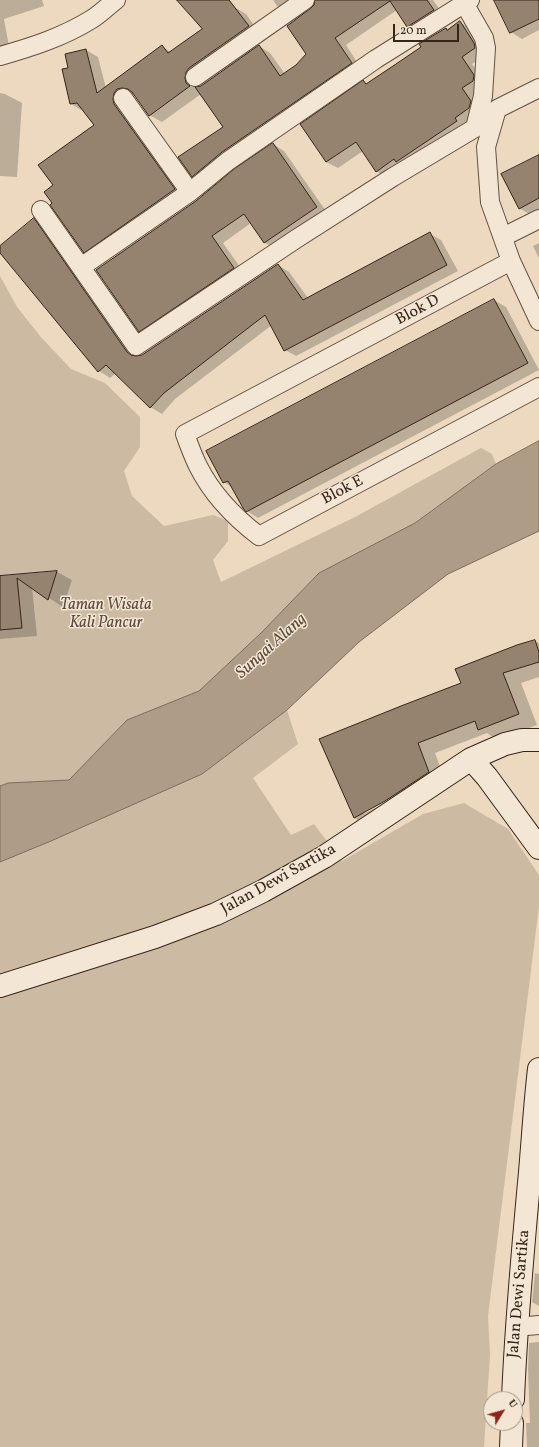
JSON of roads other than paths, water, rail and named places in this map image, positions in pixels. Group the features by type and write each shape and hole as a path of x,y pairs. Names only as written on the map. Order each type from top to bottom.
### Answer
{"street":[{"path":"0,56 53,40 92,19 116,0"},
{"path":"195,76 305,0"},
{"path":"41,210 80,267 136,346 296,238 475,128 483,96 486,48 484,38 467,2 376,59 228,161 190,192 80,267"},
{"path":"539,88 497,109 486,147 490,202 511,261 539,321"},
{"path":"123,98 190,192"},
{"path":"503,237 539,219"},
{"name":"Blok D","path":"185,434 511,261"},
{"name":"Blok E","path":"185,434 198,466 218,498 244,525 258,536 539,387"},
{"name":"Jalan Dewi Sartika","path":"0,986 156,937 216,914 263,891 324,857 471,759 505,744 522,740 539,740"},
{"path":"471,759 487,777 539,848"},
{"name":"Jalan Dewi Sartika","path":"513,1391 516,1327 536,1151 534,1105 539,1069"},
{"path":"516,1327 539,1325"},
{"path":"510,1447 511,1431"}],"water":[{"name":"Sungai Alang","path":"539,441 539,531 448,574 359,642 287,710 202,774 0,862 0,786 8,783 69,780 127,720 199,691 261,633 319,573 415,523 496,464"}],"park label":[{"name":"Taman Wisata Kali Pancur","path":"106,615"}]}
